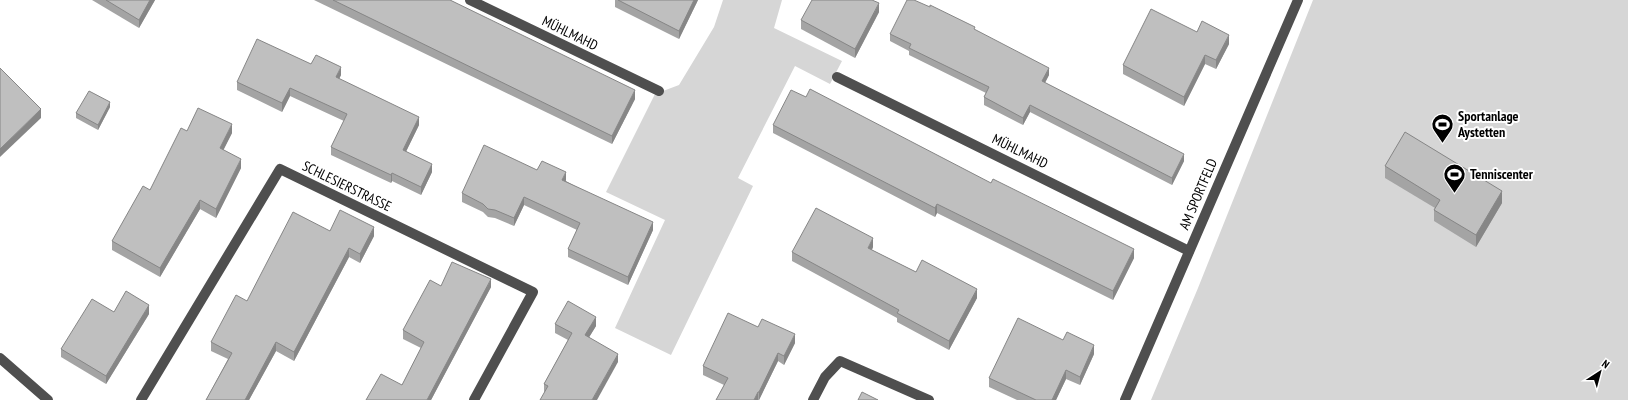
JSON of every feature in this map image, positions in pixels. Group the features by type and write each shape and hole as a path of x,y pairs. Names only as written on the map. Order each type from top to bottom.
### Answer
{"street":[{"name":"MÜHLMAHD","path":"470,0 659,91"},
{"name":"AM SPORTFELD","path":"1125,400 1298,0"},
{"name":"MÜHLMAHD","path":"838,77 1189,252"},
{"name":"SCHLESIERSTRASSE","path":"141,400 280,169 533,292 474,400"},
{"path":"0,358 48,400"},
{"path":"813,400 825,377 840,360 929,400"}],"shaded area":[{"path":"723,0 782,0 774,28 842,61 830,84 795,66 738,178 753,186 671,355 615,328 665,220 606,192 655,94 679,85 714,27"},
{"name":"Sportanlage Aystetten","path":"1313,0 1628,0 1628,400 1151,400 1198,288"}],"building":[{"path":"106,0 150,0 139,20"},
{"path":"333,0 450,0 635,90 612,136"},
{"path":"618,0 694,0 679,31"},
{"path":"812,0 872,0 879,3 855,49 801,20"},
{"path":"907,0 914,0 930,7 930,5 975,27 974,29 1049,68 1042,81 1184,154 1172,178 1030,105 1023,118 984,97 989,87 909,48 911,44 890,34"},
{"path":"1151,9 1197,32 1202,21 1229,35 1216,60 1205,55 1184,97 1123,65"},
{"path":"257,39 311,64 316,55 341,67 336,77 419,117 403,150 432,164 421,187 392,173 391,175 331,147 347,114 290,88 282,103 237,82"},
{"path":"0,68 41,109 0,149"},
{"path":"810,89 991,183 993,179 1134,249 1113,291 937,204 935,208 773,125 791,90 806,97"},
{"path":"89,91 110,102 98,125 76,113"},
{"path":"198,108 232,124 220,148 241,159 216,209 200,200 160,268 112,241 143,186 150,190 181,128 187,131"},
{"path":"1405,132 1502,191 1476,235 1434,210 1440,200 1385,166"},
{"path":"484,145 537,170 542,161 566,172 562,180 653,222 628,277 568,249 580,223 524,197 514,218 495,210 488,209 483,204 462,193"},
{"path":"816,208 873,238 868,248 916,272 922,260 977,289 949,341 897,313 899,310 792,252"},
{"path":"340,210 374,227 360,254 349,248 294,352 276,342 245,400 206,400 232,353 211,342 236,295 247,301 293,212 330,231"},
{"path":"452,262 491,279 427,400 366,400 381,374 402,385 424,342 403,330 430,280 441,286"},
{"path":"126,291 149,305 106,376 61,349 92,299 114,312"},
{"path":"568,301 596,317 585,335 618,354 592,400 540,400 548,386 544,384 572,333 555,324"},
{"path":"728,313 758,327 762,319 795,334 784,356 778,353 754,400 716,400 728,378 703,366"},
{"path":"1018,318 1063,340 1067,332 1094,345 1080,377 1066,370 1052,400 1036,400 989,378"},
{"path":"862,392 878,400 858,400"}],"place":[{"name":"Sportanlage Aystetten","path":"1442,144"},
{"name":"Tenniscenter","path":"1454,194"}]}
